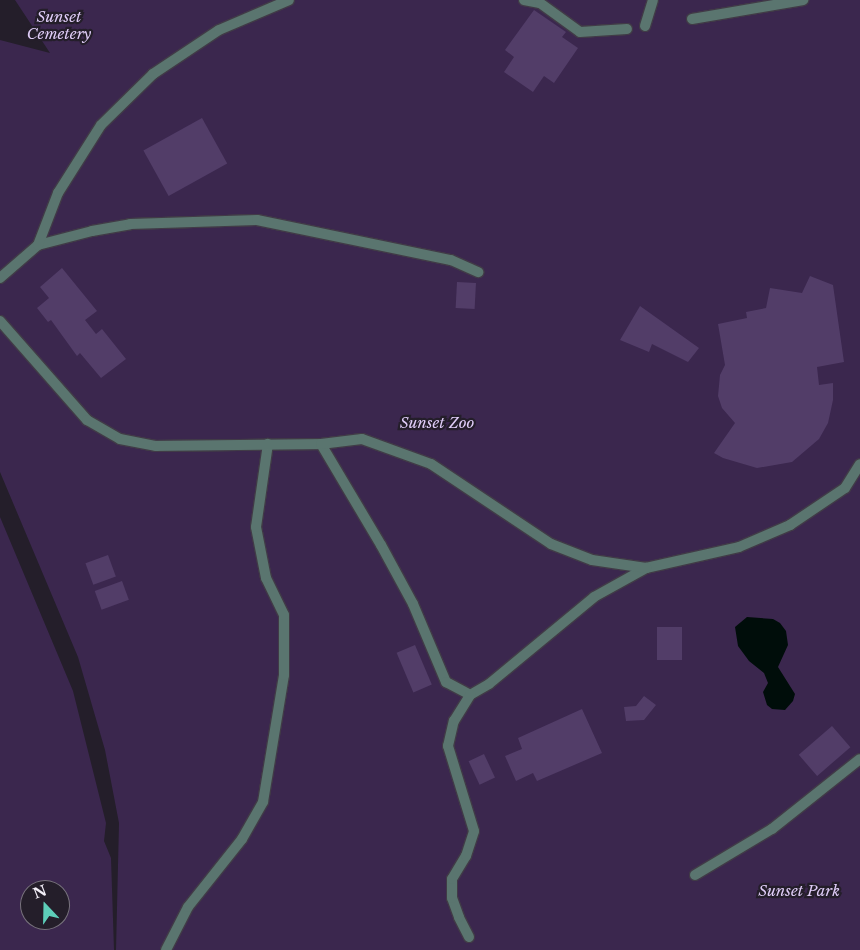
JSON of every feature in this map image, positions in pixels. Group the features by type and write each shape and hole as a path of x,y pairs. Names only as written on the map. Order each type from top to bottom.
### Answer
{"street":[{"path":"38,245 58,193 101,125 107,119 153,74 220,30 288,0"},
{"path":"524,0 540,3 580,32 627,29"},
{"path":"645,26 653,0"},
{"path":"692,19 745,5 803,0"},
{"path":"0,278 38,245 92,231 130,224 257,220 451,260 478,272"},
{"path":"0,321 87,420 120,439 156,446 321,444 362,439 431,464 551,544 592,560 646,568"},
{"path":"166,950 188,907 242,839 263,802 284,674 284,615 266,578 256,527 268,444"},
{"path":"321,444 381,545 413,604 446,682 470,695"},
{"path":"469,937 452,898 452,879 466,856 474,831 448,746 454,721 470,695 489,684 594,597 646,568 739,547 790,524 845,488 860,464"},
{"path":"695,875 772,829 860,759"}],"green space":[{"name":"Sunset Zoo","path":"15,0 860,0 860,950 116,950 119,823 105,750 78,657 0,472 0,40 50,53"},
{"path":"0,517 73,691 106,823 104,841 111,858 114,950 0,950"}],"shaded area":[{"path":"747,617 773,619 780,623 786,631 788,645 778,667 795,694 793,701 785,710 772,709 767,705 763,692 768,683 764,673 749,661 738,646 735,627"}],"building":[{"path":"534,10 566,32 562,37 578,48 554,83 544,76 533,92 504,72 514,57 505,50"},
{"path":"202,118 227,163 169,196 143,150"},
{"path":"62,268 97,311 85,320 96,334 102,329 126,359 101,378 80,353 77,356 51,320 48,322 37,308 49,298 40,287"},
{"path":"810,276 833,285 844,362 817,367 819,385 833,383 833,400 828,423 819,439 792,462 757,468 723,458 714,453 735,423 722,408 718,396 720,375 725,365 718,324 747,318 746,312 766,308 770,288 802,293"},
{"path":"457,282 476,283 475,309 456,308"},
{"path":"640,306 699,348 688,362 652,344 649,352 620,340"},
{"path":"108,555 116,577 93,585 85,563"},
{"path":"122,581 129,600 102,610 95,591"},
{"path":"657,627 682,627 682,660 657,660"},
{"path":"415,645 432,685 413,692 397,653"},
{"path":"644,696 656,705 644,720 626,721 624,707 636,706"},
{"path":"582,709 602,753 537,781 533,773 516,781 505,756 522,749 518,738"},
{"path":"832,726 850,747 817,776 799,755"},
{"path":"484,754 495,778 480,785 469,761"}],"park label":[{"name":"Sunset Cemetery","path":"59,24"},
{"name":"Sunset Park","path":"799,891"}]}
